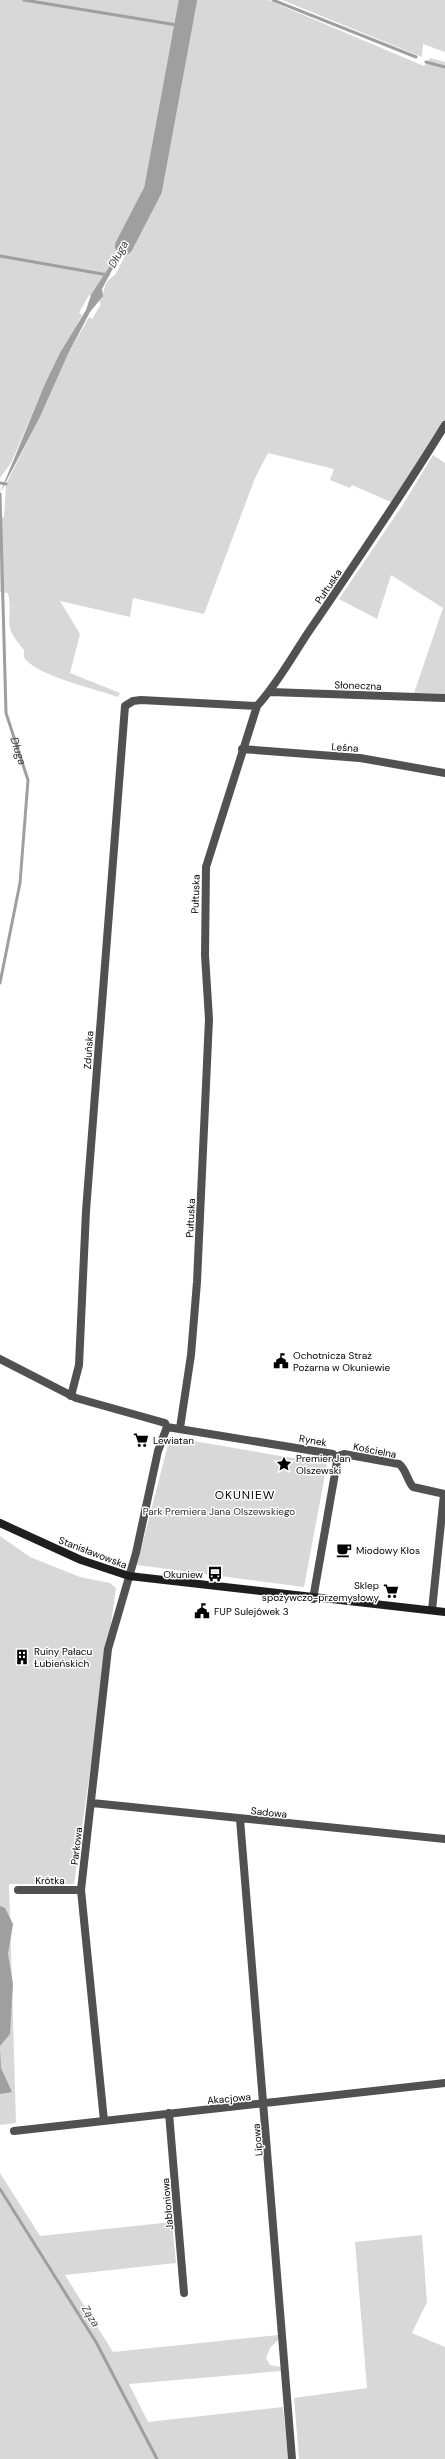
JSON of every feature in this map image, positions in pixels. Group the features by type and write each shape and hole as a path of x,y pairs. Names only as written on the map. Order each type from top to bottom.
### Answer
{"main road":[{"name":"Stanisławowska","path":"0,1523 81,1560 128,1576 313,1599 445,1612"}],"street":[{"name":"Pułtuska","path":"180,1428 191,1355 200,1236 209,1019 205,955 206,867 257,706 270,692 289,660 400,498 445,425"},
{"name":"Słoneczna","path":"270,692 445,698"},
{"name":"Zduńska","path":"71,1396 79,1365 86,1211 125,706 133,701 141,700 257,706"},
{"name":"Leśna","path":"242,750 360,758 445,773"},
{"name":"Rynek","path":"0,1360 71,1396 165,1423 167,1427 329,1452 335,1456 337,1462 336,1470 313,1599"},
{"path":"128,1576 158,1451 167,1427"},
{"name":"Kościelna","path":"335,1456 344,1454 399,1464 403,1467 406,1477 413,1487 445,1494"},
{"path":"432,1610 445,1494"},
{"name":"Parkowa","path":"104,2121 81,1890 92,1803 108,1649 128,1576"},
{"name":"Sadowa","path":"92,1803 445,1839"},
{"name":"Lipowa","path":"240,1819 292,2459"},
{"name":"Krótka","path":"18,1890 81,1890"},
{"name":"Akacjowa","path":"14,2132 83,2125 169,2113 264,2104 445,2083"},
{"name":"Jabłoniowa","path":"169,2113 184,2293"}],"green space":[{"path":"0,0 184,0 151,186 141,210 98,286 91,296 89,295 79,313 82,315 44,386 11,463 0,478"},
{"path":"195,0 268,0 424,66 430,58 445,62 445,420 393,503 352,485 350,488 330,480 334,469 268,453 255,478 204,614 133,598 130,617 60,601 80,634 70,673 120,693 118,697 57,677 35,667 25,659 24,650 12,634 10,628 8,593 0,592 0,518 4,517 6,484 40,417 68,354 89,317 92,319 101,304 99,302 106,284 115,275 157,196"},
{"path":"282,0 445,0 445,52 423,44 422,57"},
{"path":"433,455 445,463 445,694 414,693 443,608 391,575 377,619 339,599 402,506"},
{"name":"Park Premiera Jana Olszewskiego","path":"170,1437 327,1464 304,1587 137,1565"},
{"path":"0,1536 30,1557 80,1577 110,1583 116,1588 74,1884 9,1884 16,2123 0,2125"},
{"path":"0,2173 40,2236 172,2222 176,2263 65,2275 113,2352 278,2335 279,2339 270,2348 266,2358 270,2365 281,2367 281,2371 129,2384 148,2422 283,2407 288,2459 0,2459"},
{"path":"422,2235 427,2302 412,2333 445,2347 445,2459 299,2459 294,2398 367,2388 355,2242"}],"water":[{"path":"136,225 102,289 103,296 90,312 68,354 40,417 0,493 44,386 60,353 86,310 91,295"},
{"path":"0,1906 5,1908 13,1924 8,1954 13,1984 10,2034 0,2046"},
{"path":"0,2049 1,2068 12,2092 0,2094"}],"waterway":[{"path":"24,0 183,26"},
{"name":"Długa","path":"124,246 153,190 188,0"},
{"path":"273,0 416,57"},
{"path":"426,62 445,67"},
{"path":"0,256 108,275"},
{"name":"Długa","path":"0,483 6,484"},
{"name":"Długa","path":"0,494 6,713 28,780 20,883 0,983"},
{"name":"Ząza","path":"0,2189 96,2342 157,2459"}],"place":[{"name":"Ochotnicza Straż Pożarna w Okuniewie","path":"281,1361"},
{"name":"Lewiatan","path":"141,1440"},
{"name":"Premier Jan Olszewski","path":"284,1464"},
{"name":"Miodowy Kłos","path":"344,1550"},
{"name":"Okuniew","path":"215,1574"},
{"name":"Sklep spożywczo-przemysłowy","path":"391,1591"},
{"name":"FUP Sulejówek 3","path":"202,1611"},
{"name":"Ruiny Pałacu Łubieńskich","path":"22,1657"}],"district":[{"name":"OKUNIEW","path":"245,1495"}]}
